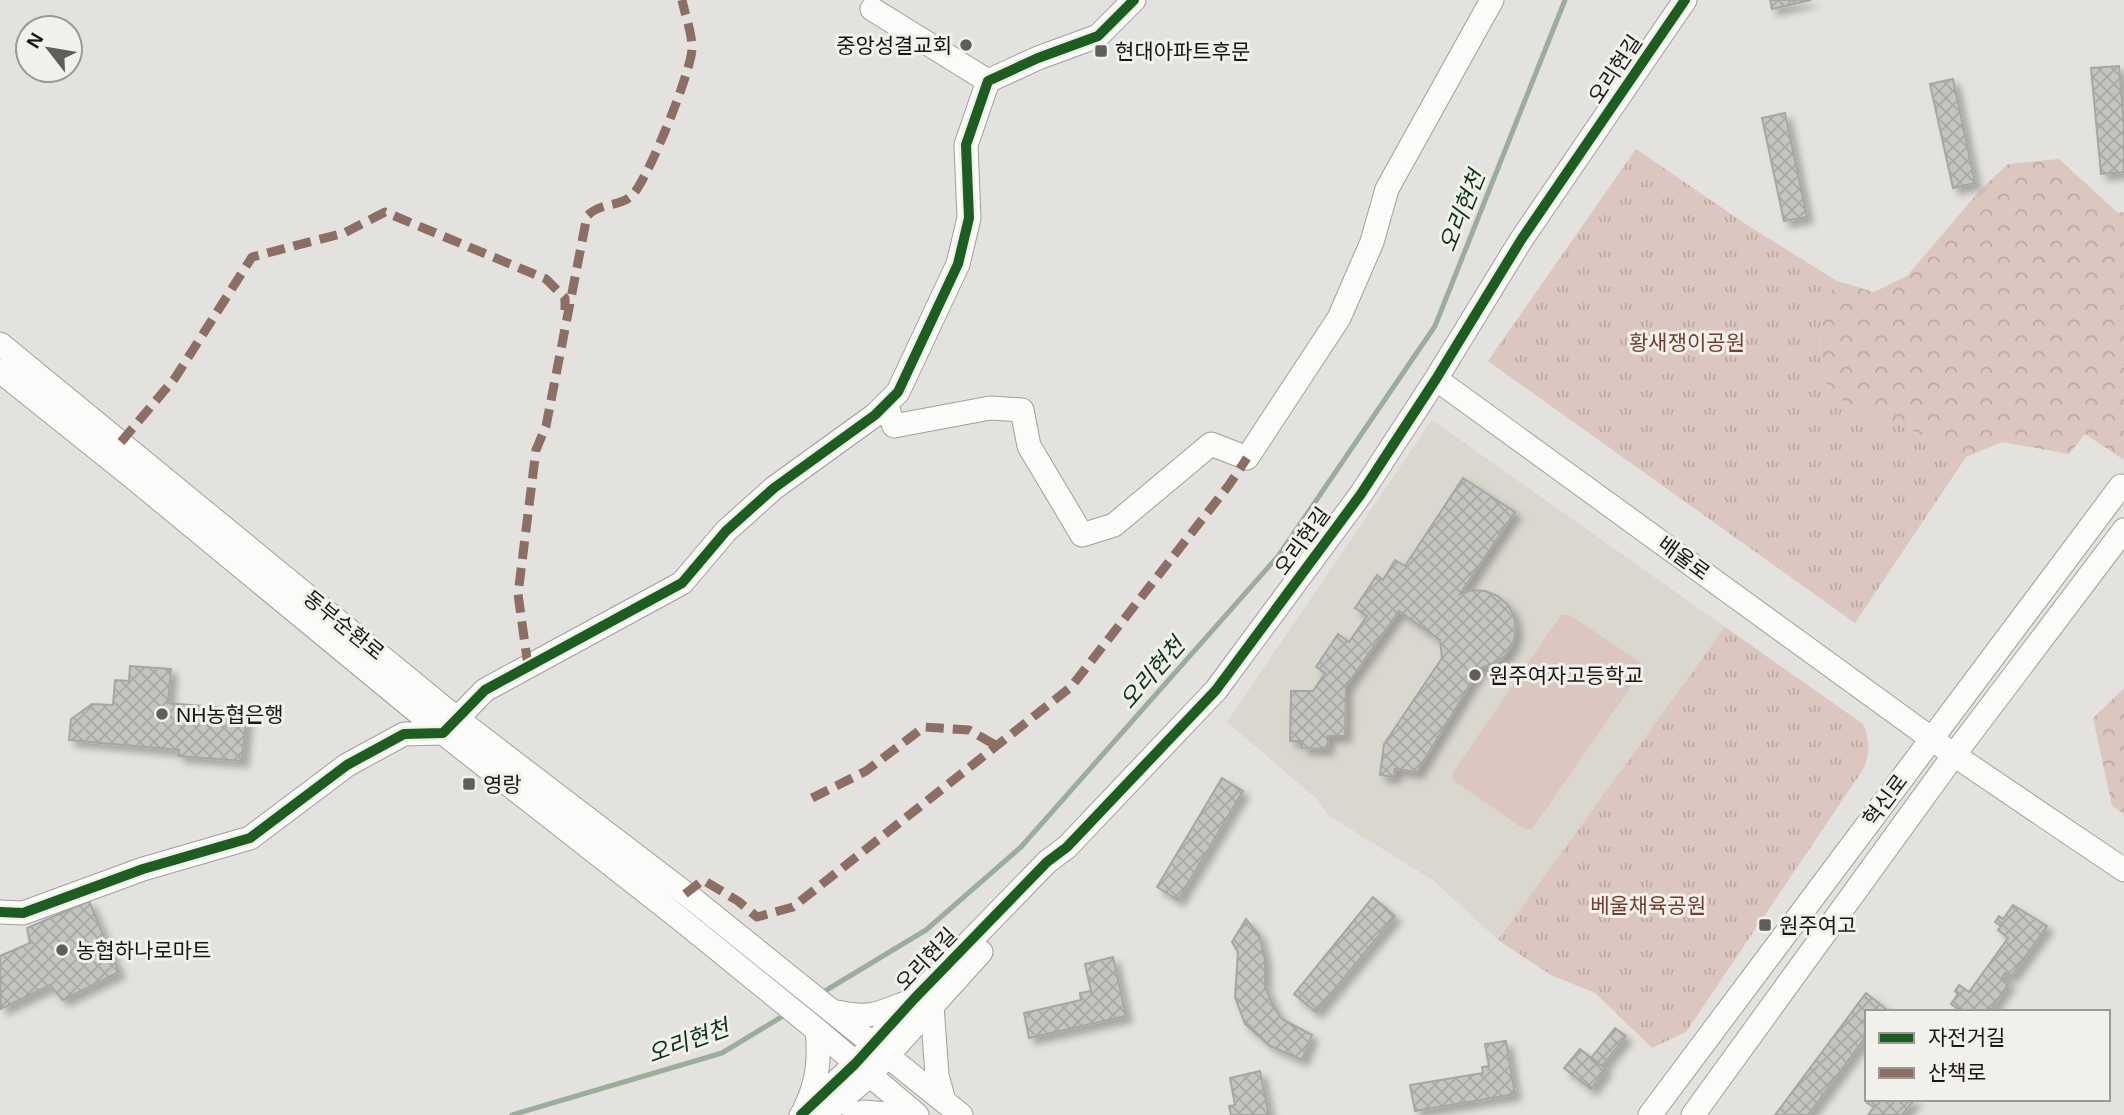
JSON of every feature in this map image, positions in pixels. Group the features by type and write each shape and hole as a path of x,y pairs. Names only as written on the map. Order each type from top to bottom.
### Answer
{"street":[{"path":"0,912 23,913 143,869 250,838 347,765 404,734 449,725 485,690 682,583 726,531 774,488 875,415 898,392 958,264 969,218 966,145 988,81 1038,58 1098,36 1134,0"},
{"path":"886,404 894,426 990,408 1022,411 1030,446 1082,535 1114,525 1211,444 1247,458 1339,317 1372,242 1387,189 1492,0"},
{"name":"오리현길","path":"862,1070 923,1003 1057,866 1068,847 1216,690 1361,494 1436,379 1521,240 1685,0"},
{"path":"872,9 988,81"},
{"name":"동부순환로","path":"0,344 449,725"},
{"name":"동부순환로","path":"0,371 686,909"},
{"name":"배울로","path":"1436,379 1954,754"},
{"name":"혁신로","path":"1650,1115 2121,486"},
{"name":"혁신로","path":"1696,1112 1954,754 2124,530"},
{"path":"1954,754 2124,870"},
{"path":"686,909 832,1011 952,1108"},
{"path":"686,909 817,1030 917,1115"},
{"path":"832,1011 874,1016 923,1003 937,1075 952,1108"},
{"path":"809,1115 819,1052 817,1030"},
{"path":"809,1115 862,1070"},
{"path":"1670,1087 1696,1112"},
{"path":"854,1115 863,1112 901,1115"}],"shaded area":[{"name":"원주여자고등학교","path":"1432,420 1725,627 1498,940 1434,881 1328,815 1317,799 1227,722"}],"green space":[{"name":"황새쟁이공원","path":"1636,149 1747,225 1837,281 1822,307 1820,357 1822,373 1831,395 1966,457 1855,623 1488,361"},
{"path":"2059,159 2118,213 2124,212 2124,460 2085,434 2069,454 2002,442 1966,457 1831,395 1822,373 1820,357 1822,307 1837,281 1874,292 1907,276 1981,189 2008,164"},
{"path":"1561,615 1570,615 1641,663 1643,669 1532,829 1524,829 1454,781 1452,774"},
{"name":"베울채육공원","path":"1725,627 1863,724 1868,741 1867,756 1864,768 1686,1032 1652,1048 1595,993 1551,975 1498,940"},
{"path":"2124,688 2124,814 2112,806 2093,718"}],"building":[{"path":"1770,0 1811,0 1772,9"},
{"path":"2119,66 2124,125 2124,172 2101,174 2091,68"},
{"path":"1953,79 1975,183 1953,188 1930,84"},
{"path":"1785,113 1807,217 1784,221 1762,118"},
{"name":"원주여자고등학교","path":"1463,478 1515,512 1460,594 1472,590 1485,591 1498,596 1508,605 1514,616 1516,630 1506,655 1495,663 1480,668 1417,772 1395,769 1394,777 1380,775 1384,744 1442,658 1440,640 1399,611 1346,686 1345,736 1328,736 1327,749 1302,748 1302,741 1290,741 1291,691 1313,691 1325,673 1316,667 1338,634 1349,642 1367,616 1355,608 1377,575 1383,580 1395,560 1405,566"},
{"name":"NH농협은행","path":"130,666 171,669 168,703 247,710 242,761 178,756 179,750 69,740 71,719 92,704 113,705 115,680 129,681"},
{"path":"1222,778 1243,791 1178,900 1157,887"},
{"path":"1373,897 1395,916 1316,1012 1294,994"},
{"name":"농협하나로마트","path":"89,901 119,972 63,1000 50,985 1,1009 0,956 30,943 27,928"},
{"path":"2013,905 2047,926 2011,977 2005,973 2002,978 2009,983 1990,1010 1957,1010 1951,1004 1958,994 1955,991 1959,985 1969,992 2008,938 1998,930 2001,926 1995,922 1999,916 2003,919"},
{"path":"1246,919 1259,935 1265,959 1265,987 1273,1005 1282,1019 1312,1035 1302,1060 1270,1046 1245,1024 1235,997 1238,952 1232,942"},
{"path":"1113,957 1126,1016 1029,1038 1024,1013 1081,1000 1080,993 1091,991 1085,964"},
{"path":"1866,993 1886,1009 1865,1010 1865,1038 1808,1115 1775,1115"},
{"path":"1615,1028 1626,1036 1602,1066 1591,1058"},
{"path":"1506,1041 1515,1094 1415,1111 1410,1085 1483,1073 1482,1067 1489,1066 1485,1044"},
{"path":"1580,1049 1606,1069 1591,1089 1564,1068"},
{"path":"1260,1071 1269,1115 1231,1115 1229,1106 1235,1105 1230,1078"},
{"path":"1913,1101 1902,1115 1868,1115 1874,1107 1867,1103"}],"waterway":[{"name":"오리현천","path":"820,994 926,930 1021,847 1279,555 1435,326 1565,0"},
{"name":"오리현천","path":"512,1115 722,1053 788,1013"}],"marked path":[{"path":"528,666 518,594 536,450 546,426 587,216 599,208 629,198 641,183 659,145 678,99 692,48 682,0"},
{"path":"121,442 175,378 252,257 344,233 385,212 546,279 565,298 565,310"},
{"path":"685,894 703,880 738,901 757,917 793,907 1071,687 1229,485 1247,458"},
{"path":"812,798 866,771 924,727 969,730 997,746"}],"cycle path":[{"path":"0,912 23,913 143,869 250,838 347,765 404,734 443,733 485,690 682,583 726,531 774,488 875,415 898,392 958,264 969,218 966,145 988,81 1038,58 1098,36 1134,0"},
{"path":"801,1115 855,1064 1047,862 1067,847 1216,690 1361,494 1436,379 1521,240 1685,0"}],"place":[{"name":"중앙성결교회","path":"966,45"},
{"name":"현대아파트후문","path":"1101,51"},
{"name":"원주여자고등학교","path":"1475,675"},
{"name":"NH농협은행","path":"162,714"},
{"name":"영랑","path":"469,784"},
{"name":"원주여고","path":"1765,925"},
{"name":"농협하나로마트","path":"62,950"}]}
